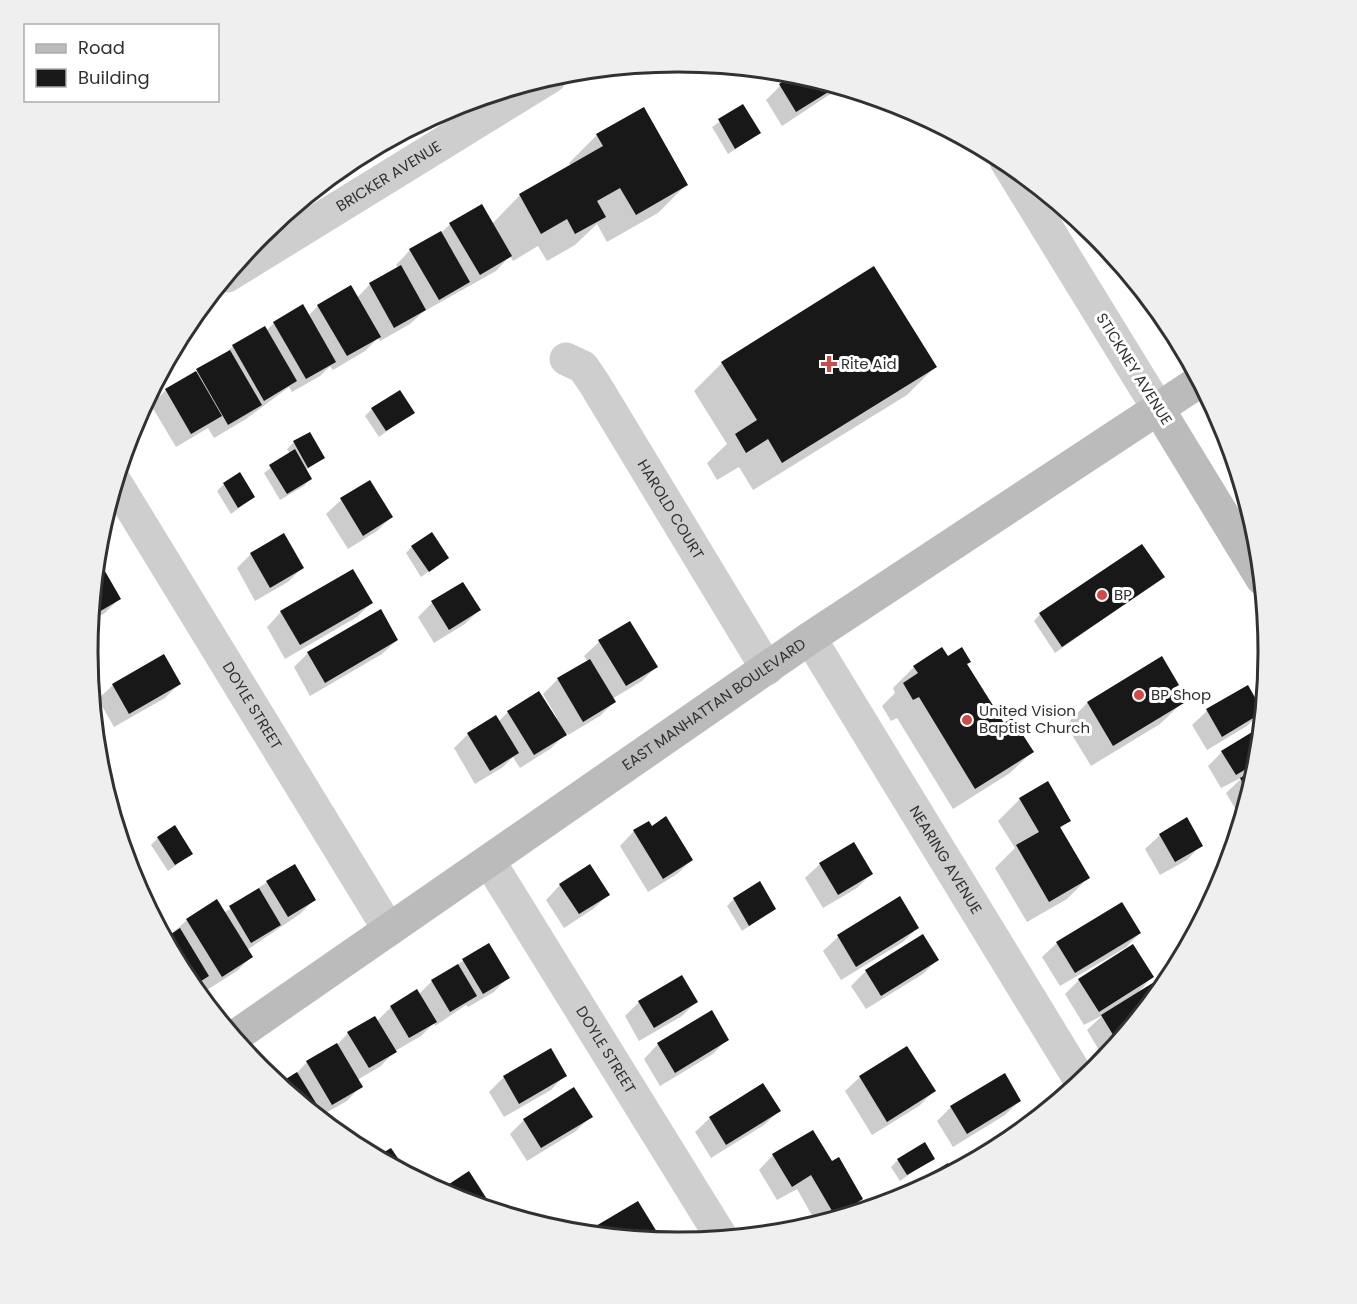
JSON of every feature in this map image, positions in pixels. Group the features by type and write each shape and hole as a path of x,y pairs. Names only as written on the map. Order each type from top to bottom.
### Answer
{"main road":[{"name":"EAST MANHATTAN BOULEVARD","path":"241,1032 810,638 1194,385"},
{"name":"STICKNEY AVENUE","path":"1159,410 1251,561"}],"street":[{"name":"BRICKER AVENUE","path":"249,262 523,93"},
{"name":"STICKNEY AVENUE","path":"1020,183 1159,410"},
{"name":"HAROLD COURT","path":"566,359 583,367 594,383 767,669"},
{"name":"DOYLE STREET","path":"121,492 389,930"},
{"name":"NEARING AVENUE","path":"810,638 1076,1074"},
{"name":"DOYLE STREET","path":"489,861 718,1231"}],"building":[{"path":"783,82 792,83 829,92 796,112 779,84"},
{"path":"743,104 761,133 735,149 718,119"},
{"path":"644,107 688,185 636,215 620,188 597,201 606,217 575,234 567,219 541,234 519,194 603,146 596,134"},
{"path":"482,204 512,256 480,275 449,223"},
{"path":"441,231 470,282 439,300 409,249"},
{"path":"401,265 426,310 394,328 369,283"},
{"name":"Rite Aid","path":"874,266 937,367 782,463 768,439 746,453 735,434 757,420 721,362"},
{"path":"351,285 381,337 347,356 317,305"},
{"path":"303,304 336,362 306,379 273,322"},
{"path":"265,326 297,381 264,401 232,345"},
{"path":"230,350 262,405 228,425 196,369"},
{"path":"196,371 222,416 191,434 165,389"},
{"path":"400,390 415,413 386,431 371,408"},
{"path":"310,432 325,458 308,468 293,441"},
{"path":"295,449 312,479 287,494 269,465"},
{"path":"240,472 255,497 238,508 223,483"},
{"path":"370,480 393,517 363,536 340,498"},
{"path":"432,532 449,558 429,572 411,546"},
{"path":"284,533 304,568 270,588 250,553"},
{"name":"BP","path":"1142,544 1165,577 1062,647 1039,613"},
{"path":"353,569 373,603 300,645 280,611"},
{"path":"104,570 121,599 100,611"},
{"path":"463,582 481,610 449,630 431,601"},
{"path":"381,609 398,640 325,683 307,652"},
{"path":"630,621 658,667 626,686 598,640"},
{"name":"United Vision Baptist Church","path":"942,647 948,656 962,647 971,662 967,664 1004,723 1012,718 1034,752 975,789 919,697 913,700 903,683 918,673 913,666"},
{"path":"164,654 181,684 129,714 112,684"},
{"name":"BP Shop","path":"1162,656 1179,685 1174,688 1184,703 1113,746 1087,702"},
{"path":"590,659 616,702 583,722 557,678"},
{"path":"1248,685 1256,700 1255,717 1222,737 1206,709"},
{"path":"539,691 567,735 534,755 507,711"},
{"path":"496,715 519,753 490,771 467,733"},
{"path":"1253,731 1246,769 1236,775 1221,751"},
{"path":"1048,781 1071,821 1060,827 1090,878 1049,902 1016,845 1039,832 1019,798"},
{"path":"666,816 693,860 663,879 633,830 649,821 652,826"},
{"path":"1187,817 1203,846 1175,862 1159,834"},
{"path":"175,825 193,854 175,865 157,837"},
{"path":"854,842 873,874 838,895 819,863"},
{"path":"295,864 316,900 288,917 266,881"},
{"path":"590,864 610,895 579,914 559,884"},
{"path":"760,881 776,909 749,926 733,898"},
{"path":"259,888 281,925 251,943 229,906"},
{"path":"900,896 919,928 856,967 837,935"},
{"path":"217,899 253,957 222,977 186,919"},
{"path":"1122,902 1141,933 1075,973 1056,942"},
{"path":"180,928 209,976 201,981 171,934"},
{"path":"923,934 939,960 881,996 865,970"},
{"path":"489,943 510,978 483,994 462,959"},
{"path":"1133,944 1154,977 1099,1012 1078,979"},
{"path":"458,964 477,996 450,1012 431,980"},
{"path":"682,975 698,1002 654,1028 638,1001"},
{"path":"1156,981 1114,1036 1101,1015"},
{"path":"417,989 437,1022 409,1038 390,1006"},
{"path":"712,1010 729,1040 675,1073 657,1043"},
{"path":"375,1016 397,1052 369,1068 347,1032"},
{"path":"337,1043 363,1087 332,1105 306,1061"},
{"path":"907,1046 936,1091 887,1122 859,1076"},
{"path":"551,1048 567,1076 519,1104 503,1076"},
{"path":"297,1072 318,1106 296,1088 286,1079"},
{"path":"1005,1073 1021,1101 967,1134 950,1106"},
{"path":"763,1083 781,1111 726,1145 709,1117"},
{"path":"574,1087 593,1117 541,1148 523,1119"},
{"path":"813,1130 832,1161 839,1157 863,1199 832,1211 811,1175 792,1187 772,1154"},
{"path":"925,1142 935,1159 907,1175 897,1159"},
{"path":"391,1148 399,1160 388,1154 385,1152"},
{"path":"948,1163 949,1164 935,1172 927,1176"},
{"path":"469,1171 487,1199 457,1188 449,1184"},
{"path":"638,1201 657,1231 641,1231 596,1226"}],"place":[{"name":"Rite Aid","path":"829,364"},
{"name":"BP","path":"1102,595"},
{"name":"BP Shop","path":"1139,695"},
{"name":"United Vision Baptist Church","path":"967,720"}]}
